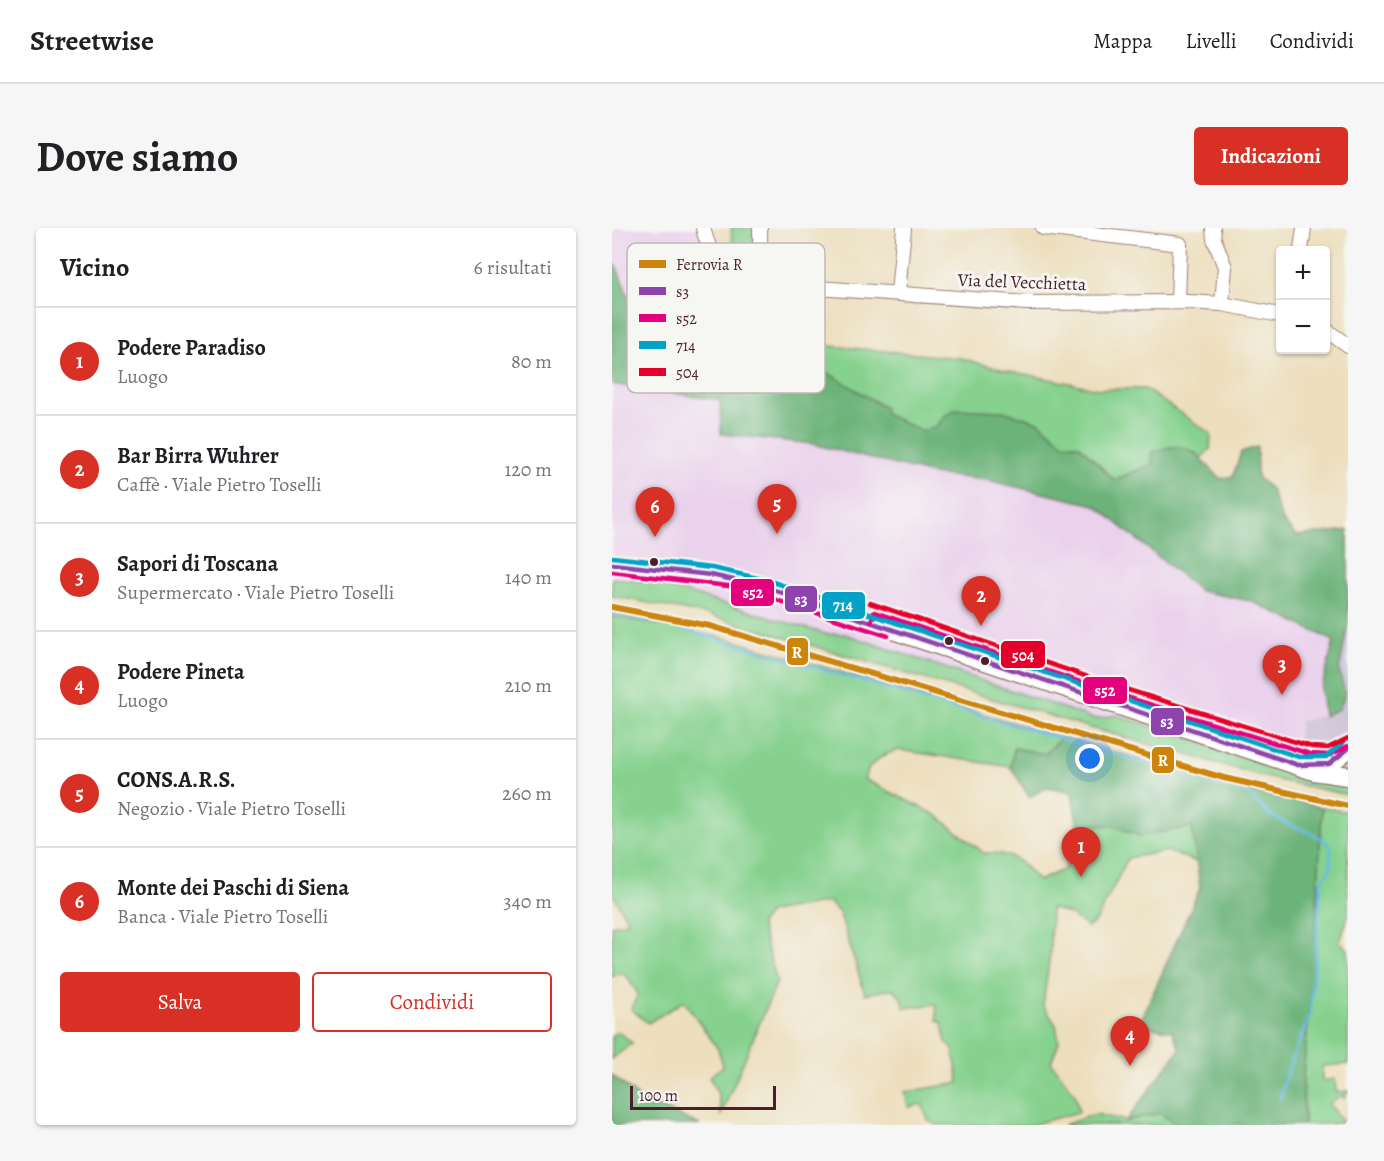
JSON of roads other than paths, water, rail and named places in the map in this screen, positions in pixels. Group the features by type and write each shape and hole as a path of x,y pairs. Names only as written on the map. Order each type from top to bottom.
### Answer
{"main road":[{"path":"612,564 711,575 765,587 1321,773 1348,776"},
{"path":"1298,765 1329,764 1348,748"}],"street":[{"name":"Via del Vecchietta","path":"703,228 707,243"},
{"path":"760,228 760,243"},
{"path":"898,293 904,228"},
{"path":"1043,228 1180,244 1178,302"},
{"path":"1213,228 1214,239 1225,267 1222,304"},
{"path":"1302,246 1304,228"},
{"name":"Via del Vecchietta","path":"825,288 1027,303 1222,304 1276,314"},
{"path":"1330,333 1348,346"}],"waterway":[{"path":"612,613 669,625 1245,792 1277,819 1324,841 1331,847 1330,869 1321,882 1310,1015 1288,1070 1280,1099"}],"rail line":[{"name":"R","path":"612,607 710,626 1224,778 1348,806"}],"place":[{"name":"CONS.A.R.S.","path":"777,534"},
{"name":"Monte dei Paschi di Siena","path":"655,537"},
{"name":"Bar Birra Wuhrer","path":"981,626"},
{"name":"Sapori di Toscana","path":"1282,695"},
{"name":"Podere Paradiso","path":"1081,877"},
{"name":"Podere Pineta","path":"1130,1066"}]}
